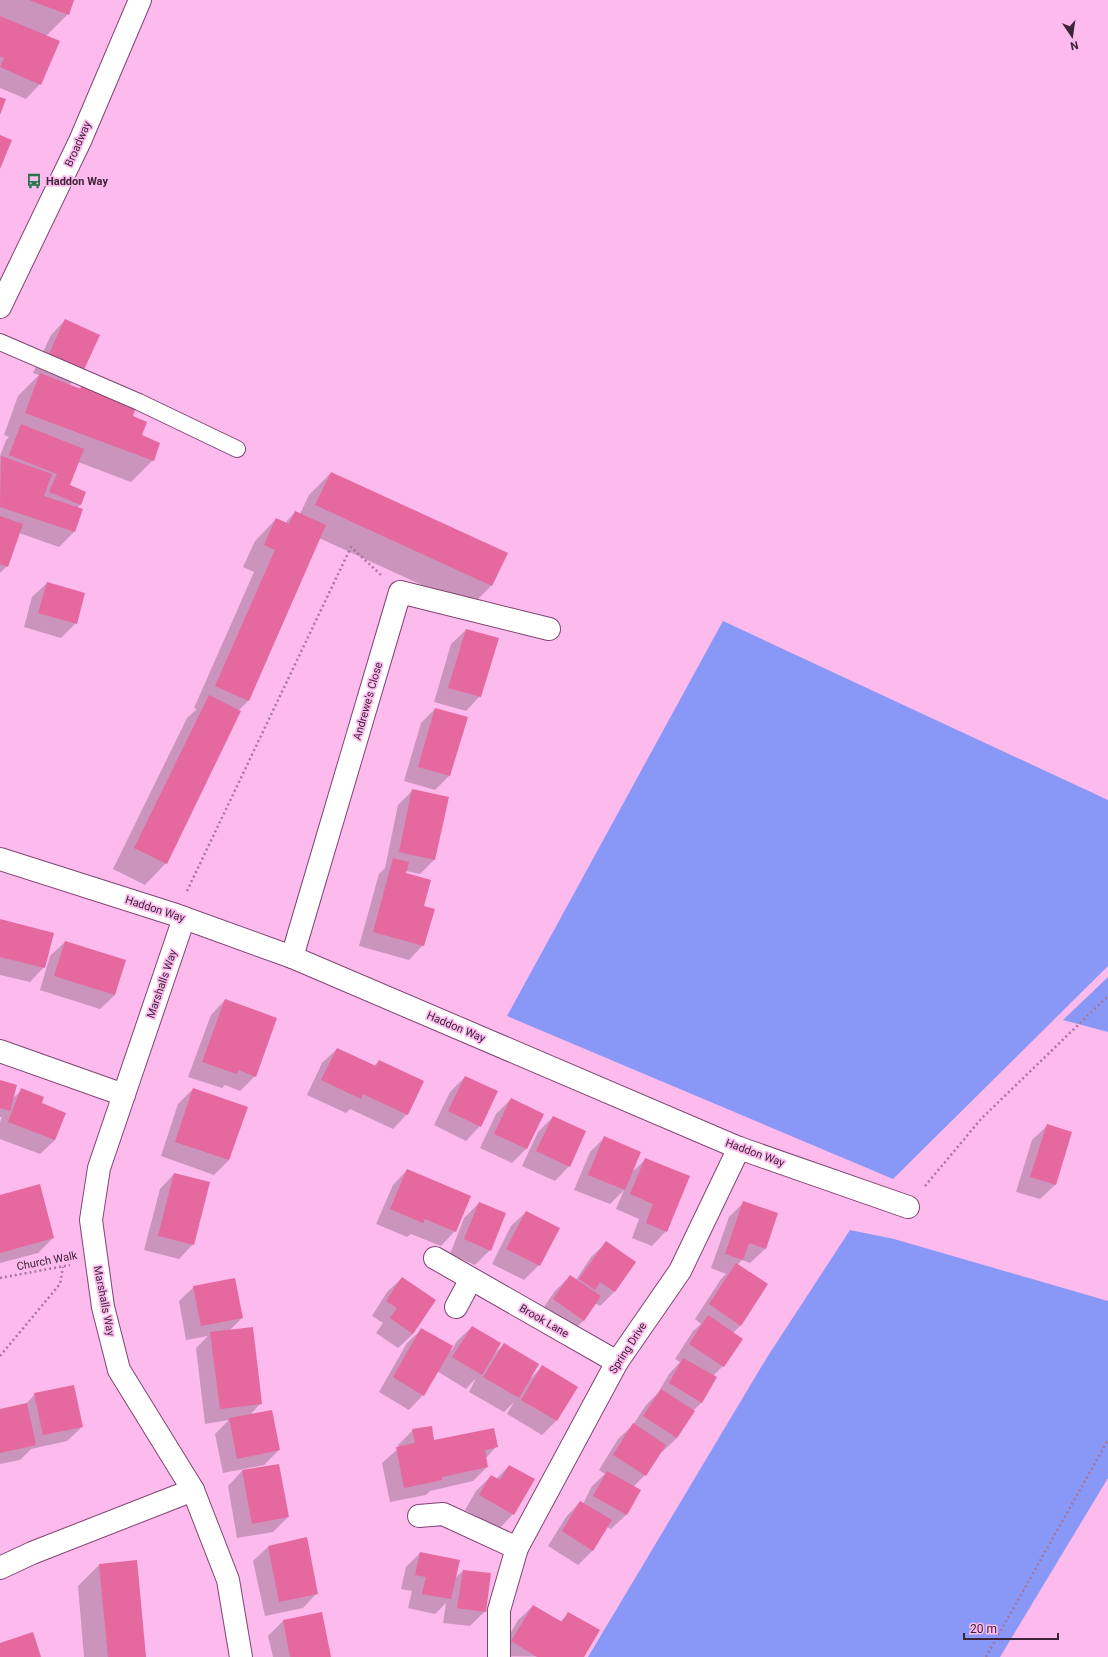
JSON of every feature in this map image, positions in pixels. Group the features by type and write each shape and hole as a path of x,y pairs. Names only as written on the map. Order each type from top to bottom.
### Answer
{"street":[{"name":"Broadway","path":"0,307 80,141 140,0"},
{"path":"400,592 549,629"},
{"name":"Andrewe's Close","path":"292,957 400,592"},
{"name":"Haddon Way","path":"0,859 180,916 292,957 739,1148 908,1207"},
{"name":"Marshalls Way","path":"180,916 124,1095 99,1168 91,1220 103,1307 119,1370 193,1490 228,1580 241,1657"},
{"path":"0,1051 124,1095"},
{"name":"Spring Drive","path":"499,1657 499,1610 517,1548 617,1362 680,1271 739,1148"},
{"name":"Brook Lane","path":"435,1258 617,1362"},
{"path":"456,1307 471,1279"},
{"path":"0,1568 32,1553 193,1490"},
{"path":"419,1516 444,1514 517,1548"}],"lane":[{"path":"0,342 139,402 237,449"}],"path":[{"path":"180,916 351,547 400,592"},
{"path":"908,1207 981,1119 1108,996"},
{"name":"Church Walk","path":"0,1278 96,1260"},
{"path":"0,1356 60,1284 62,1267"},
{"path":"986,1657 1108,1440"}],"shaded area":[{"path":"723,621 1108,800 1108,966 893,1179 507,1016"},
{"path":"1108,977 1108,1032 1063,1020"},
{"path":"850,1230 894,1239 1108,1301 1108,1478 1000,1657 588,1657 766,1359"}],"building":[{"path":"29,0 74,0 69,15"},
{"path":"0,16 60,41 41,85 0,67 4,58 0,56"},
{"path":"0,97 6,99 0,115"},
{"path":"0,135 12,140 0,169"},
{"path":"65,319 100,335 82,374 47,358"},
{"path":"40,373 81,389 81,385 137,404 133,416 147,422 142,435 160,443 154,461 25,413"},
{"path":"21,424 84,449 70,485 86,492 81,505 49,492 57,474 9,455"},
{"path":"1,456 52,474 44,496 83,509 75,532 0,507"},
{"path":"331,472 508,553 492,586 315,505"},
{"path":"295,511 326,525 249,701 215,686 275,550 264,545 276,518 289,524"},
{"path":"0,516 23,524 8,567 0,564"},
{"path":"47,582 85,593 77,624 38,613"},
{"path":"466,629 499,638 481,697 448,688"},
{"path":"209,695 241,711 167,864 134,848"},
{"path":"435,708 468,717 450,776 418,767"},
{"path":"412,789 449,797 435,860 399,852"},
{"path":"393,858 409,862 406,873 431,880 424,906 435,909 424,946 373,932"},
{"path":"0,919 54,933 45,968 0,957"},
{"path":"65,941 126,960 115,995 54,976"},
{"path":"225,999 277,1018 256,1077 239,1070 237,1074 202,1062"},
{"path":"337,1048 376,1066 379,1060 424,1081 408,1115 363,1094 361,1099 321,1080"},
{"path":"465,1076 498,1091 481,1127 448,1111"},
{"path":"0,1080 17,1085 10,1111 0,1108"},
{"path":"21,1088 44,1097 42,1103 66,1113 55,1140 8,1122"},
{"path":"193,1088 248,1107 229,1160 175,1142"},
{"path":"511,1098 544,1114 527,1149 494,1134"},
{"path":"553,1116 586,1131 570,1167 536,1151"},
{"path":"1047,1124 1072,1132 1056,1185 1030,1177"},
{"path":"604,1136 641,1152 625,1190 588,1175"},
{"path":"645,1158 690,1176 667,1232 646,1223 653,1204 630,1194"},
{"path":"407,1169 471,1196 456,1232 425,1219 423,1223 390,1209"},
{"path":"174,1173 210,1182 194,1245 158,1236"},
{"path":"40,1184 54,1238 0,1253 0,1195"},
{"path":"743,1201 778,1213 766,1249 749,1243 743,1260 725,1254"},
{"path":"479,1202 506,1213 491,1251 464,1239"},
{"path":"526,1211 560,1228 540,1266 506,1249"},
{"path":"606,1241 636,1262 615,1292 600,1282 595,1290 579,1279"},
{"path":"736,1263 768,1284 741,1326 709,1304"},
{"path":"570,1275 601,1296 584,1321 553,1299"},
{"path":"402,1277 436,1300 413,1334 390,1318 397,1308 386,1301"},
{"path":"235,1278 243,1318 201,1326 193,1286"},
{"path":"708,1315 743,1339 724,1367 689,1344"},
{"path":"472,1326 501,1343 482,1375 452,1357"},
{"path":"253,1327 262,1404 220,1409 210,1332"},
{"path":"421,1328 453,1346 424,1396 393,1377"},
{"path":"504,1343 539,1364 519,1398 483,1377"},
{"path":"683,1358 717,1377 702,1403 669,1383"},
{"path":"542,1365 578,1387 557,1421 521,1400"},
{"path":"74,1385 83,1427 43,1435 34,1393"},
{"path":"661,1389 695,1411 677,1438 643,1416"},
{"path":"27,1403 36,1445 0,1453 0,1409"},
{"path":"272,1410 280,1450 237,1459 229,1418"},
{"path":"633,1423 666,1445 646,1476 613,1455"},
{"path":"432,1426 434,1440 494,1428 498,1447 485,1450 488,1467 442,1477 442,1480 404,1488 396,1447 415,1443 412,1429"},
{"path":"279,1464 289,1517 252,1524 242,1470"},
{"path":"509,1465 535,1479 514,1515 479,1495 491,1475 500,1480"},
{"path":"607,1471 641,1490 627,1515 593,1496"},
{"path":"580,1501 612,1520 593,1551 562,1531"},
{"path":"307,1537 318,1594 279,1602 268,1546"},
{"path":"420,1552 460,1560 451,1599 422,1594 426,1577 415,1575"},
{"path":"137,1560 146,1657 108,1657 99,1564"},
{"path":"463,1570 491,1573 486,1612 457,1608"},
{"path":"533,1605 562,1622 568,1612 600,1630 584,1657 537,1657 511,1641"},
{"path":"322,1612 331,1657 290,1657 283,1620"},
{"path":"33,1632 41,1657 0,1657 0,1643"}],"place":[{"name":"Haddon Way","path":"34,181"}]}
